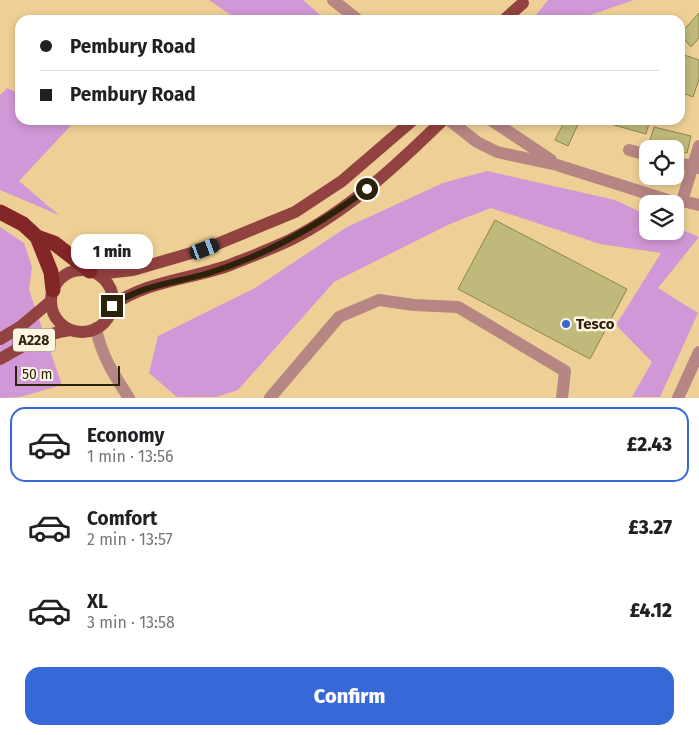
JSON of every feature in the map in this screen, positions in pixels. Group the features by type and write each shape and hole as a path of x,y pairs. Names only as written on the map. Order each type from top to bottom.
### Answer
{"highway":[{"path":"0,212 23,224 37,237 54,243 94,273"},
{"path":"37,237 51,272 52,295"}],"main road":[{"path":"509,15 524,1"},
{"path":"515,15 524,1"},
{"path":"94,273 110,288 112,306 109,315 96,328 84,332 71,330 56,318 52,295 58,280 67,274 78,270 94,273 133,270 205,249 296,212 342,182 407,125"},
{"path":"112,306 137,291 210,273 290,240 326,219 380,179 438,125"},
{"name":"A228","path":"0,339 20,327 52,295"},
{"name":"A228","path":"0,359 53,332 71,330"}],"street":[{"path":"333,0 352,15"},
{"path":"455,125 477,142 497,152 557,164 652,195"},
{"path":"498,125 557,164"},
{"path":"684,196 696,167 699,146"},
{"path":"629,150 639,153"},
{"path":"684,201 699,205"},
{"path":"277,396 339,316 379,300 414,306 458,307 565,371 562,398"},
{"path":"96,328 104,356 129,398"},
{"path":"678,398 699,352"}],"shaded area":[{"path":"209,0 303,0 320,15 231,15"},
{"path":"548,0 634,0 590,15 536,15"},
{"path":"7,88 15,92 15,125 71,125 19,181 59,215 0,190 0,95"},
{"path":"487,171 615,200 639,211 639,240 684,240 684,231 699,237 658,288 698,313 660,397 632,397 652,362 616,325 661,253 600,244 491,208 450,224 334,282 238,390 216,397 177,397 149,373 158,336 255,288 347,227 443,183"},
{"path":"0,227 24,243 32,267 29,290 62,385 20,397 0,398"}],"building":[{"path":"699,13 699,38 691,47 685,40 685,28"},
{"path":"685,55 699,60 699,79 693,97 685,94"},
{"path":"562,125 578,125 568,146 555,140"},
{"path":"614,125 649,125 646,134"},
{"path":"654,127 691,136 687,153 684,152 684,140 650,140"},
{"name":"Tesco","path":"495,220 627,289 590,359 458,289"}],"place":[{"name":"Tesco","path":"566,324"}],"route":[{"path":"112,306 137,291 210,273 290,240 326,219 367,189"}]}
